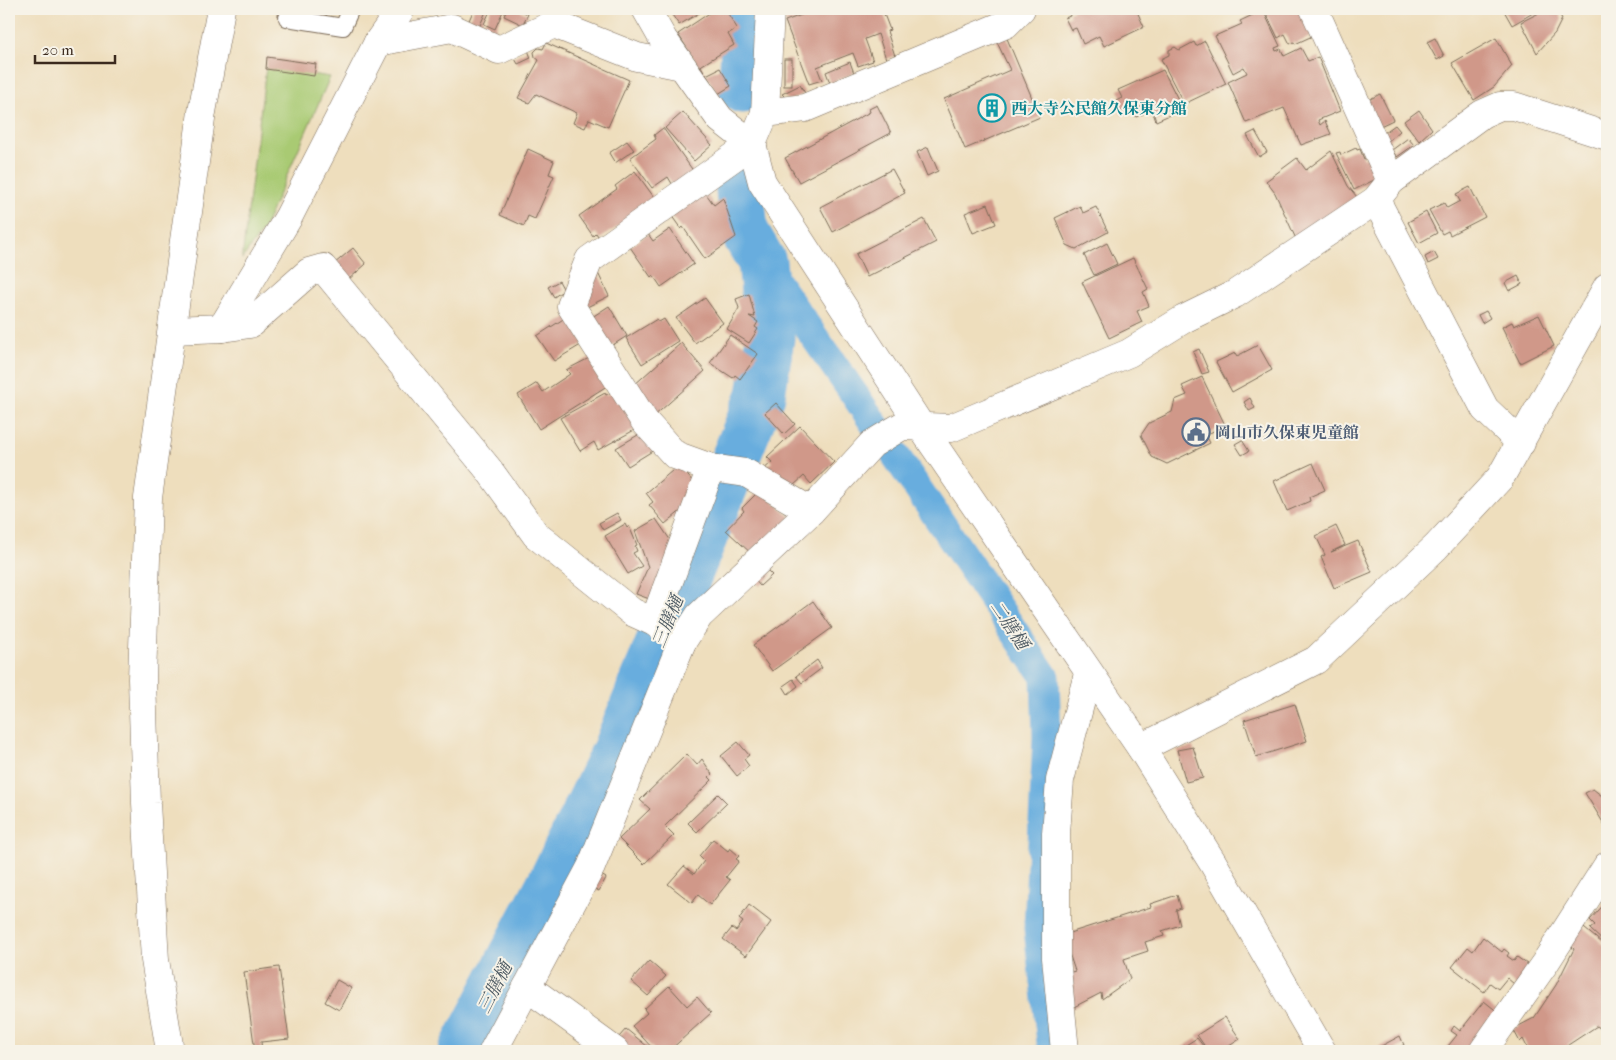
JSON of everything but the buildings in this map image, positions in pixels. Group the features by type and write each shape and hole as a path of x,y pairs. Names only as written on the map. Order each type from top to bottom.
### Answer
{"street":[{"path":"170,1051 155,960 146,804 142,679 148,498 202,112 221,9"},
{"path":"222,328 288,218 378,42 401,9"},
{"path":"646,9 663,39 720,119 752,144 762,182 911,425 1141,748 1213,863 1322,1051"},
{"path":"770,9 765,114 752,144 589,260 571,306 646,422 675,455 711,468 746,473 811,511"},
{"path":"765,114 805,108 1006,24 1021,9"},
{"path":"1314,9 1384,190 1485,409 1521,443"},
{"path":"378,42 452,28 500,50 554,24 637,57 682,66"},
{"path":"493,1051 591,867 682,642 699,616 811,511 872,444 911,425 951,428 1129,353 1184,320 1235,294 1384,190 1482,114 1500,106 1514,106 1607,136"},
{"path":"173,330 222,328 250,324 309,272 323,268 489,470 536,535 632,612 654,622 682,642"},
{"path":"1141,748 1316,660 1436,547 1500,478 1607,287"},
{"path":"654,622 711,468"},
{"path":"1065,1051 1056,958 1056,832 1060,780 1088,674"},
{"path":"1483,1051 1545,963 1607,866"},
{"path":"527,986 615,1051"}],"lane":[{"path":"287,18 342,28 350,9"}],"green space":[{"path":"266,67 330,77 264,228 242,259"}],"waterway":[{"name":"三膳樋","path":"743,89 747,9"},
{"name":"三膳樋","path":"463,1051 554,878 616,751 761,395 770,338 762,262 744,231 738,170"},
{"name":"二膳樋","path":"762,262 854,394 1045,677 1047,737 1038,929 1051,1042"}],"place":[{"name":"西大寺公民館久保東分館","path":"992,108"},
{"name":"岡山市久保東児童館","path":"1196,432"}]}
